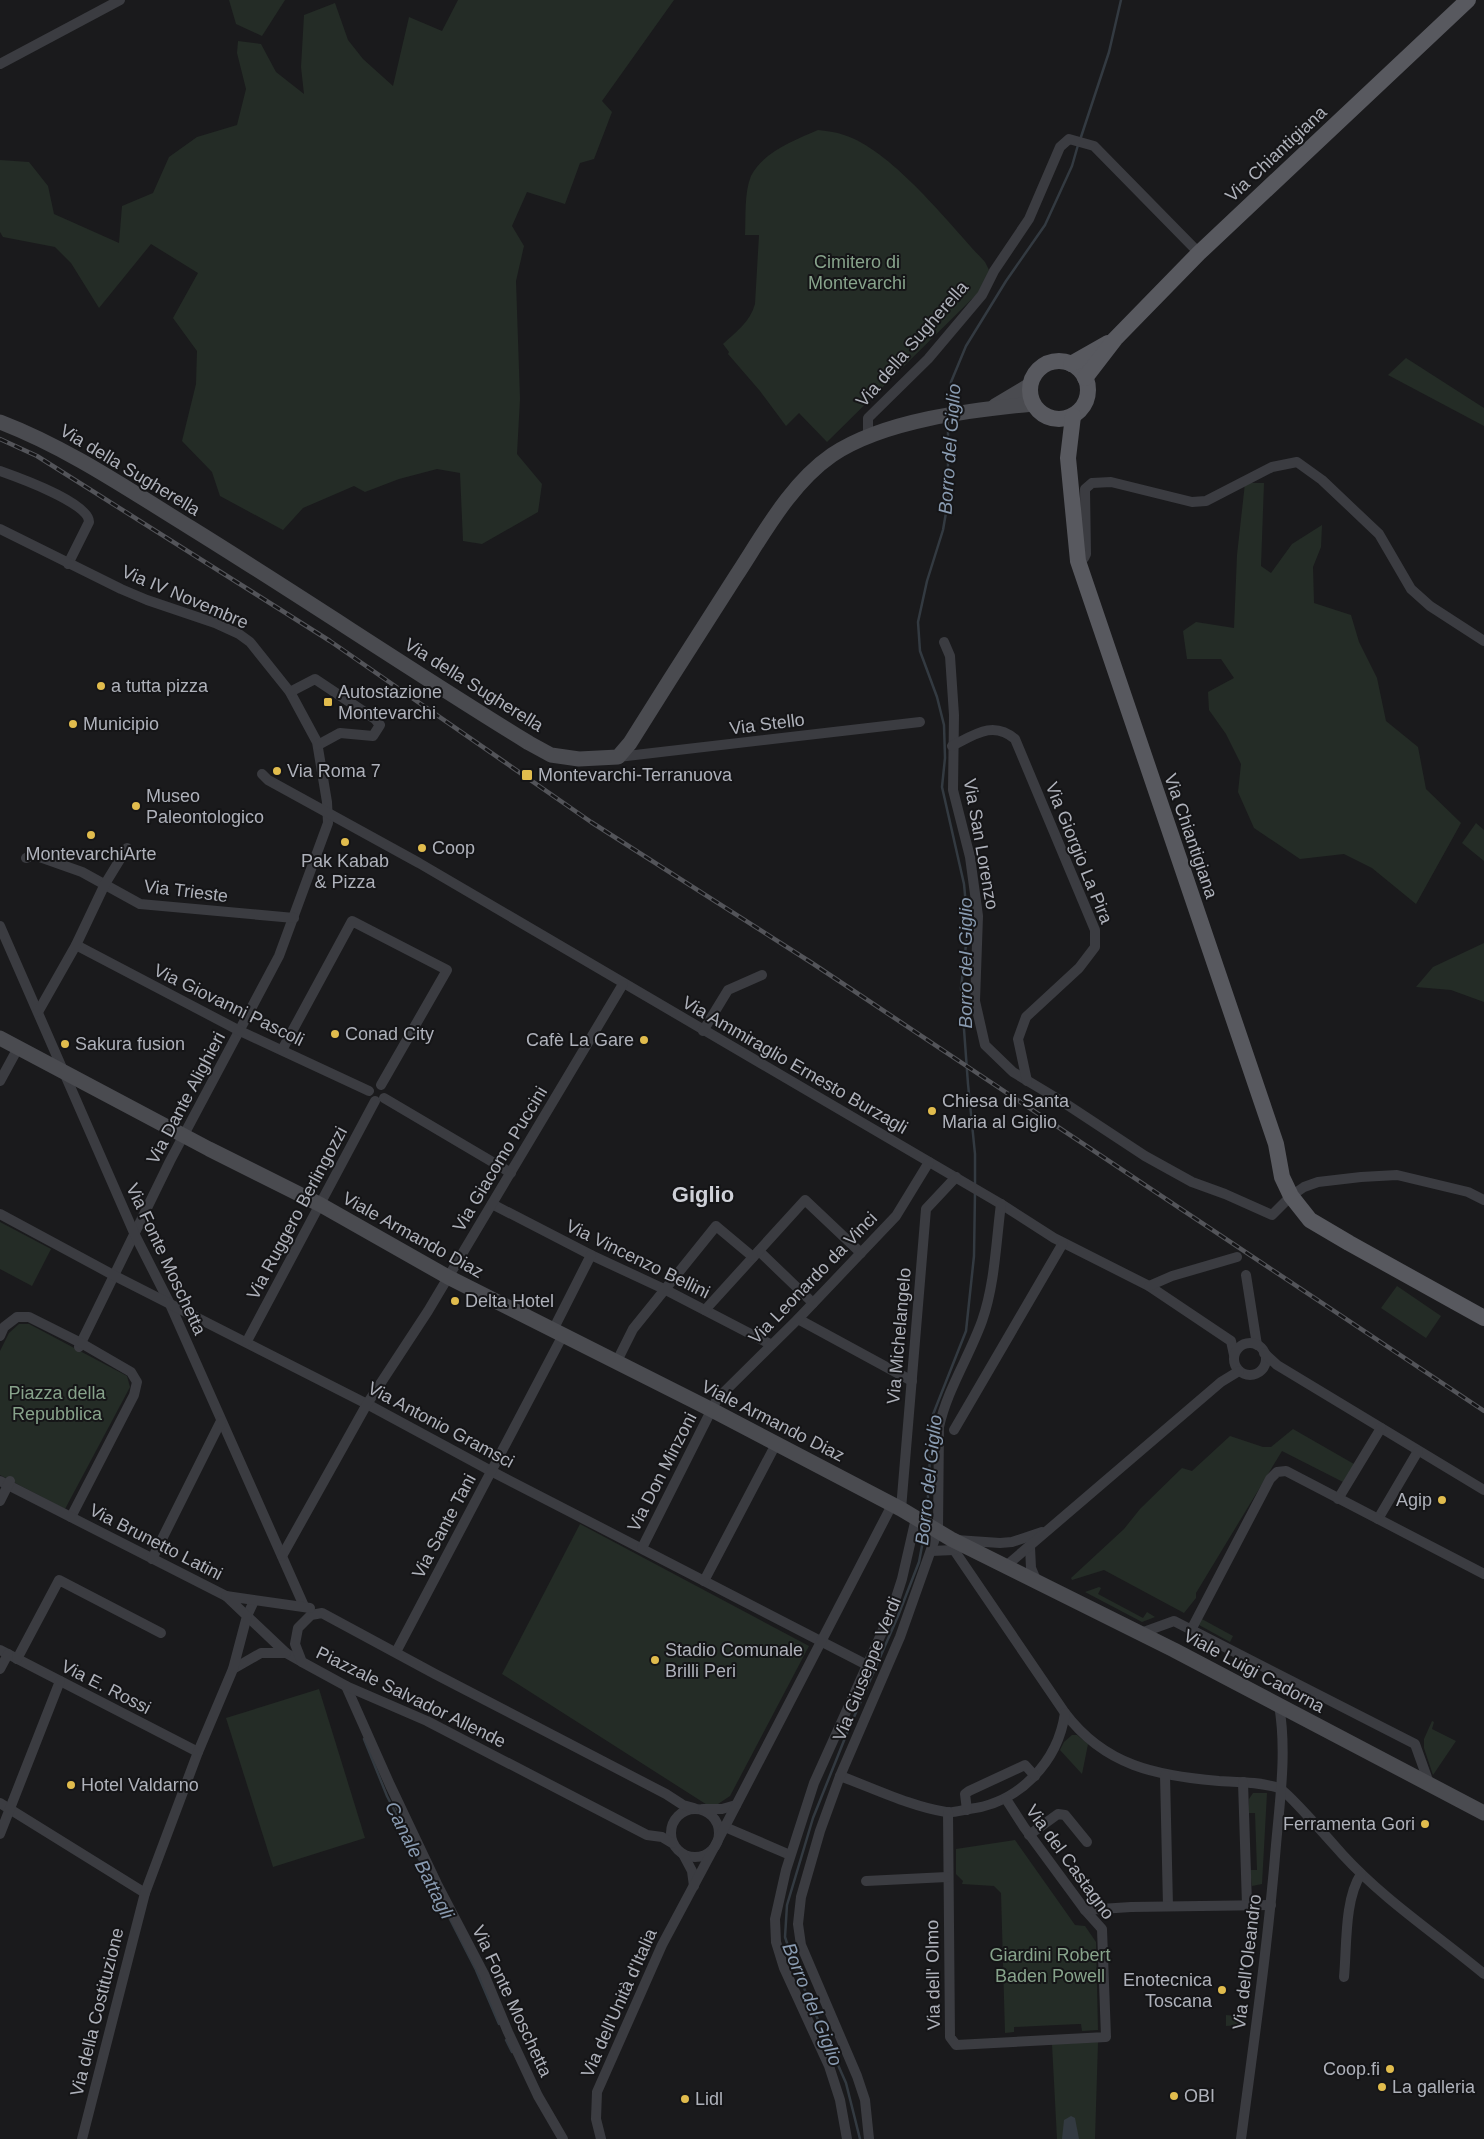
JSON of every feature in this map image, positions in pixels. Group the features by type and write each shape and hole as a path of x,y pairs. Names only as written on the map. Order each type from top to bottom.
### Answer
{"main road":[{"name":"Via Chiantigiana","path":"1468,0 1200,253 1115,339 1085,378 1087,395 1084,404 1073,416 1068,458 1078,561 1089,598 1276,1144 1282,1177 1291,1196 1310,1220 1484,1318"},
{"name":"Via Chiantigiana","path":"1071,364 1115,339"},
{"path":"1033,404 1029,391 1030,385 1038,369 1045,364 1054,362 1071,364 1085,378"},
{"name":"Via Chiantigiana","path":"1033,404 1037,411 1050,418 1068,458"},
{"path":"1050,418 1066,419 1073,416"}],"street":[{"path":"0,64 120,0"},
{"name":"Via della Sugherella","path":"868,436 868,418 928,359 982,295 994,271 1029,219 1060,147 1069,138 1094,146 1200,253"},
{"path":"993,408 1030,385"},
{"path":"618,757 630,743 773,519 803,482 832,455 868,436 933,419 993,408 1033,404"},
{"name":"Via della Sugherella","path":"0,422 53,445 103,473 550,755 578,759 618,757"},
{"path":"1078,561 1084,558 1086,554 1085,489 1092,483 1111,482 1192,502 1206,501 1272,467 1297,462 1322,480 1378,534 1411,589 1430,606 1484,642"},
{"path":"0,471 74,504 87,513 89,522 68,564"},
{"name":"Via IV Novembre","path":"0,529 68,564 147,600 215,623 239,634 256,649 290,692 318,745 328,812"},
{"name":"Via San Lorenzo","path":"944,642 950,656 954,715 952,746 953,790 970,857 978,916 975,1001 985,1045 1013,1072 1145,1156 1184,1177 1272,1215 1291,1196"},
{"path":"290,692 315,679 375,719 380,725 374,736 340,734 318,745"},
{"name":"Via Stello","path":"618,757 920,722"},
{"name":"Via Giorgio La Pira","path":"952,746 984,730 1007,732 1015,739 1095,930 1095,947 1079,968 1026,1017 1018,1039 1027,1081"},
{"name":"Via Ammiraglio Ernesto Burzagli","path":"262,774 268,780 419,863 1001,1204 1064,1243 1149,1286 1231,1341 1236,1363"},
{"name":"Via Dante Alighieri","path":"80,1345 184,1136 279,956 328,823 328,812"},
{"path":"38,1012 76,945 105,884 127,848"},
{"name":"Via Trieste","path":"26,858 34,855 82,872 140,904 294,918"},
{"path":"282,1050 352,921 447,970 381,1085"},
{"name":"Via Fonte Moschetta","path":"0,926 136,1235 169,1302 304,1606"},
{"name":"Via Giovanni Pascoli","path":"76,945 240,1031 369,1091"},
{"path":"703,1030 728,990 762,975"},
{"name":"Via Giacomo Puccini","path":"282,1556 367,1404 448,1277 623,984"},
{"name":"Viale Armando Diaz","path":"0,1038 184,1136 321,1205 448,1277 617,1361 897,1507 938,1530 955,1543"},
{"path":"0,1081 18,1048"},
{"path":"381,1085 374,1085 369,1091 370,1098 379,1099 511,1173"},
{"path":"379,1099 386,1091 381,1085"},
{"name":"Via Ruggero Berlingozzi","path":"247,1341 379,1099"},
{"name":"Via Leonardo da Vinci","path":"712,1410 717,1399 813,1303 896,1216 929,1162"},
{"path":"1291,1196 1304,1187 1318,1182 1397,1175 1462,1190 1484,1200"},
{"name":"Via Michelangelo","path":"897,1507 912,1381 926,1209 958,1179"},
{"path":"705,1310 805,1200 861,1253"},
{"name":"Via Vincenzo Bellini","path":"492,1204 770,1344"},
{"name":"Via Giuseppe Verdi","path":"869,2139 864,2100 857,2076 801,1945 798,1924 801,1897 820,1831 840,1776 900,1637 938,1530 939,1427 943,1410 969,1353 990,1293 1001,1204"},
{"name":"Via Antonio Gramsci","path":"0,1214 115,1276 247,1341 491,1471 867,1665"},
{"path":"617,1361 633,1329 716,1226 756,1254 813,1303"},
{"path":"954,1430 1064,1243"},
{"name":"Via Sante Tani","path":"396,1652 491,1471 558,1333 591,1255"},
{"path":"1149,1286 1172,1276 1237,1258"},
{"path":"1246,1275 1265,1363 1258,1372"},
{"path":"0,1336 4,1327 17,1317 29,1317 131,1372 137,1382 134,1395 71,1517"},
{"path":"798,1318 912,1381"},
{"path":"1006,1566 1220,1382 1236,1363 1243,1344 1261,1349 1277,1365 1484,1490"},
{"path":"1236,1363 1249,1374 1272,1370 1292,1374"},
{"name":"Via Don Minzoni","path":"642,1548 712,1410"},
{"path":"152,1559 221,1421"},
{"path":"1338,1499 1381,1428"},
{"path":"704,1580 776,1444"},
{"path":"1378,1519 1418,1451"},
{"path":"1191,1630 1270,1479 1277,1472 1286,1471 1484,1574"},
{"path":"0,1501 6,1482"},
{"name":"Via Brunetto Latini","path":"6,1482 226,1596"},
{"name":"Via dell'Unità d'Italia","path":"601,2139 596,2119 598,2092 662,1945 821,1641 897,1507"},
{"path":"847,2139 840,2100 829,2066 784,1968 776,1942 775,1919 790,1855 822,1763 892,1610 902,1579 916,1518"},
{"path":"930,1551 955,1543 1012,1542 1046,1530"},
{"path":"1006,1566 1012,1542"},
{"path":"955,1543 962,1554 964,1564 1078,1730 1111,1755 1148,1771 1165,1775 1243,1782 1281,1788 1361,1874 1484,1974"},
{"name":"Viale Luigi Cadorna","path":"955,1543 1006,1566 1141,1633 1484,1813"},
{"path":"1030,1547 1031,1568 1037,1582"},
{"path":"0,1669 8,1654 59,1580 161,1633"},
{"path":"226,1596 304,1606 322,1613"},
{"path":"226,1596 286,1653 302,1662"},
{"name":"Via della Costituzione","path":"82,2139 144,1893 198,1752 233,1669 247,1616 254,1601"},
{"name":"Piazzale Salvador Allende","path":"694,1886 692,1871 683,1854 672,1843 662,1837 647,1835 426,1721 346,1686 302,1662 294,1644 298,1628 311,1615 322,1613 666,1794 683,1805 698,1808 715,1818 719,1826 717,1842"},
{"path":"1141,1633 1174,1621 1415,1744 1429,1784"},
{"path":"233,1669 261,1653 286,1653"},
{"name":"Via E. Rossi","path":"8,1654 198,1752"},
{"path":"0,1834 60,1681"},
{"name":"Via Fonte Moschetta","path":"346,1686 437,1884 484,1974 511,2040 538,2096 563,2139"},
{"name":"Via dell'Oleandro","path":"1241,2139 1258,2020 1271,1905 1281,1788 1283,1726 1279,1705"},
{"path":"840,1776 919,1805 948,1812 979,1808 1006,1799 1035,1776 1046,1763 1060,1736 1065,1713"},
{"path":"1283,1726 1302,1717"},
{"path":"1060,1736 1067,1732 1078,1730"},
{"path":"967,1810 964,1794 969,1791 1024,1765 1035,1776"},
{"path":"1165,1775 1168,1906"},
{"path":"1243,1782 1247,1905"},
{"name":"Via del Castagno","path":"1006,1799 1029,1835 1085,1910 1102,1929 1106,2037"},
{"path":"0,1803 144,1893"},
{"path":"672,1843 670,1835 674,1820 679,1814 698,1808 722,1809 736,1805"},
{"name":"Via dell' Olmo","path":"948,1812 947,1877 950,2037 956,2045 1106,2037"},
{"path":"1029,1835 1058,1814 1062,1814 1065,1815 1086,1842"},
{"path":"725,1827 790,1855"},
{"path":"683,1854 691,1857 707,1854 717,1842"},
{"path":"1344,1977 1350,1904 1356,1882 1361,1874"},
{"path":"866,1881 947,1877"},
{"path":"1085,1910 1168,1906 1271,1905"}],"green space":[{"path":"229,0 285,0 262,36 236,24"},
{"path":"458,0 674,0 602,101 612,112 594,159 580,163 565,204 527,192 512,226 524,246 516,281 520,399 517,454 542,484 538,512 482,544 463,541 460,473 437,469 399,479 365,492 354,486 303,508 283,530 220,496 212,472 182,441 196,384 197,351 173,318 198,273 151,244 99,308 71,263 55,247 3,237 0,232 0,160 29,162 48,186 54,214 119,243 122,206 153,193 169,157 197,137 237,125 246,89 237,53 238,41 261,44 276,72 304,94 301,67 304,15 335,3 348,40 363,59 393,86 409,17 442,31"},
{"name":"Cimitero di Montevarchi","path":"818,130 844,135 862,143 881,156 938,210 985,262 989,270 978,293 827,442 799,413 786,426 760,391 728,354 729,352 723,344 738,331 750,316 755,304 759,235 745,235 746,197 751,176 763,160 771,154"},
{"path":"1406,358 1484,408 1484,426 1388,375"},
{"path":"1245,483 1264,483 1261,566 1271,573 1292,544 1322,525 1321,547 1313,567 1314,603 1351,615 1359,642 1377,678 1386,721 1418,747 1426,789 1461,823 1416,904 1372,868 1344,854 1300,859 1254,828 1238,792 1241,764 1226,734 1209,710 1208,692 1234,678 1221,659 1187,659 1183,631 1196,622 1234,628 1237,555"},
{"path":"1476,823 1484,830 1484,861 1462,843"},
{"path":"1484,943 1484,1002 1451,990 1416,987 1433,967"},
{"path":"0,1222 51,1249 32,1286 0,1269"},
{"path":"1397,1286 1441,1316 1426,1338 1381,1308"},
{"name":"Piazza della Repubblica","path":"19,1324 29,1324 127,1376 130,1387 65,1509 0,1475 0,1351 9,1333"},
{"path":"1293,1429 1354,1464 1343,1482 1282,1451 1196,1593 1196,1598 1184,1613 1104,1570 1072,1580 1071,1578 1124,1529 1140,1509 1182,1468 1192,1471 1230,1436 1263,1447 1271,1447"},
{"name":"Stadio Comunale Brilli Peri","path":"580,1524 809,1646 730,1796 712,1808 502,1674"},
{"path":"1101,1588 1098,1594 1143,1618 1147,1612 1155,1617 1142,1622 1085,1592"},
{"path":"1200,1618 1233,1636 1230,1642 1199,1625"},
{"path":"319,1689 365,1838 273,1867 226,1718"},
{"path":"1432,1721 1434,1722 1432,1729 1456,1741 1433,1775 1424,1748 1424,1739"},
{"path":"1072,1735 1077,1735 1088,1744 1082,1774 1060,1750 1064,1742"},
{"path":"1253,1793 1267,1793 1262,1884 1252,1886 1250,1870 1257,1870 1255,1813 1249,1813 1249,1799"},
{"name":"Giardini Robert Baden Powell","path":"1015,1840 1075,1925 1085,1926 1096,1942 1098,2030 1082,2031 1081,2024 1079,2024 1014,2027 1014,2032 1005,2033 1001,1893 994,1886 962,1884 963,1881 956,1874 956,1849"},
{"path":"1226,2015 1247,2017 1247,2019 1240,2025 1226,2026"},
{"path":"1098,2042 1095,2139 1057,2139 1052,2044"}],"shaded area":[{"path":"1071,2116 1075,2118 1079,2139 1062,2139 1064,2120"}],"waterway":[{"name":"Borro del Giglio","path":"1080,140 1109,52 1121,0"},
{"name":"Borro del Giglio","path":"949,409 951,382 966,346 1006,281 1045,225 1072,166 1078,145"},
{"name":"Borro del Giglio","path":"948,419 948,501 943,530 927,581 918,622 920,651 937,697 944,725 945,758 942,787 964,884 968,927 961,988 975,1154 975,1184"},
{"name":"Borro del Giglio","path":"927,1517 932,1417 966,1331 974,1256 975,1192"},
{"name":"Borro del Giglio","path":"860,2139 846,2083 796,1970 785,1937 787,1905 813,1818 847,1733 898,1616 919,1562 925,1530"},
{"name":"Canale Battagli","path":"364,1739 387,1796 476,1970 499,2024"},
{"name":"Canale Battagli","path":"506,2040 512,2052"}],"railway":[{"path":"0,439 37,456 330,641 591,822 812,963 1484,1411"}],"place":[{"name":"a tutta pizza","path":"101,686"},
{"name":"Autostazione Montevarchi","path":"328,702"},
{"name":"Municipio","path":"73,724"},
{"name":"Via Roma 7","path":"277,771"},
{"name":"Montevarchi-Terranuova","path":"527,775"},
{"name":"Museo Paleontologico","path":"136,806"},
{"name":"MontevarchiArte","path":"91,835"},
{"name":"Pak Kabab & Pizza","path":"345,842"},
{"name":"Coop","path":"422,848"},
{"name":"Conad City","path":"335,1034"},
{"name":"Cafè La Gare","path":"644,1040"},
{"name":"Sakura fusion","path":"65,1044"},
{"name":"Chiesa di Santa Maria al Giglio","path":"932,1111"},
{"name":"Delta Hotel","path":"455,1301"},
{"name":"Agip","path":"1442,1500"},
{"name":"Stadio Comunale Brilli Peri","path":"655,1660"},
{"name":"Hotel Valdarno","path":"71,1785"},
{"name":"Ferramenta Gori","path":"1425,1824"},
{"name":"Enotecnica Toscana","path":"1222,1990"},
{"name":"Coop.fi","path":"1390,2069"},
{"name":"La galleria","path":"1382,2087"},
{"name":"OBI","path":"1174,2096"},
{"name":"Lidl","path":"685,2099"}],"district":[{"name":"Giglio","path":"703,1194"}]}
